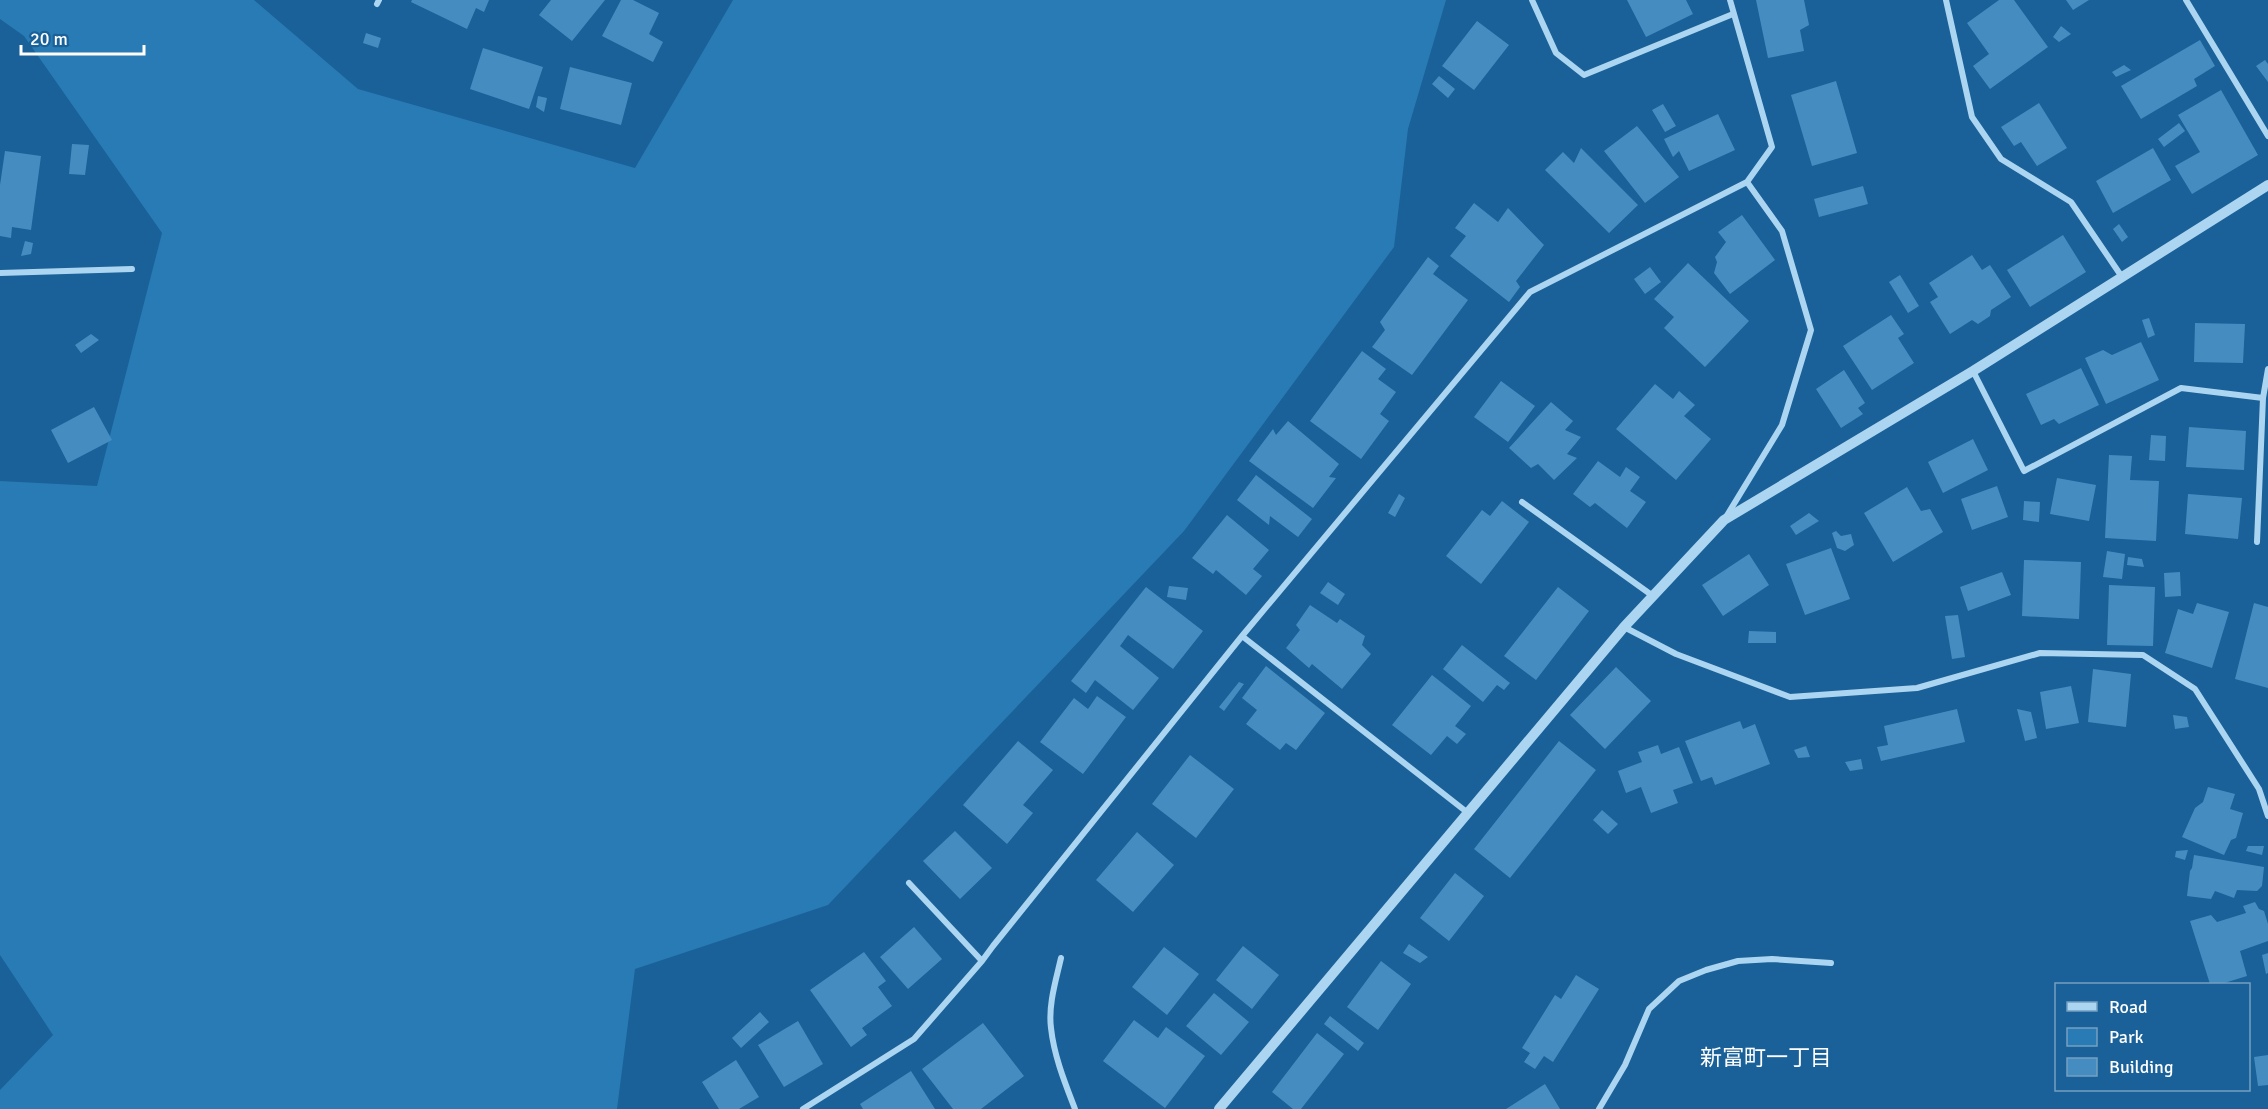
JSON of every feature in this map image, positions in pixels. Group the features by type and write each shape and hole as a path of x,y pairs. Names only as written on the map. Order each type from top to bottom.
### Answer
{"street":[{"path":"1532,0 1556,53 1584,75 1733,14"},
{"path":"803,1109 914,1039 982,961 1242,636 1530,292 1747,182 1772,147 1730,0"},
{"path":"1946,0 1972,117 2001,159 2071,202 2122,277"},
{"path":"2186,0 2268,136"},
{"path":"1219,1109 1624,627 1724,520 1782,425 1811,330 1782,231 1747,182"},
{"path":"1724,520 1973,371 2268,185"},
{"path":"2255,193 2268,190"},
{"path":"0,273 132,269"},
{"path":"2257,542 2263,398 2268,369"},
{"path":"1973,371 2024,471 2181,388 2263,398"},
{"path":"1522,502 1653,596"},
{"path":"1624,627 1676,654 1790,697 1917,688 2040,653 2143,655 2195,689 2259,789 2268,816"},
{"path":"1242,636 1468,813"},
{"path":"909,883 982,961"},
{"path":"1061,958 1053,994 1050,1026 1058,1065 1075,1109"},
{"path":"1599,1109 1625,1065 1649,1009 1680,981 1706,970 1738,961 1772,959 1830,963"}],"green space":[{"path":"0,0 254,0 358,89 635,168 733,0 1446,0 1408,129 1394,247 1184,531 828,905 635,969 617,1109 0,1109 0,1090 53,1035 0,955 0,481 97,486 162,233 24,36 0,19"}],"building":[{"path":"412,0 489,0 484,12 476,8 467,29 411,2"},
{"path":"551,0 605,0 572,41 539,15"},
{"path":"621,0 633,0 659,13 649,34 663,42 653,62 602,36"},
{"path":"1627,0 1686,0 1693,14 1646,37"},
{"path":"1756,0 1804,0 1809,25 1800,30 1804,51 1768,58"},
{"path":"1999,0 2014,0 2048,47 1990,89 1973,66 1989,54 1967,23"},
{"path":"2066,0 2089,0 2073,10"},
{"path":"1477,21 1509,45 1474,90 1442,66"},
{"path":"2061,26 2071,34 2059,42 2053,37"},
{"path":"366,33 381,38 378,48 363,43"},
{"path":"2200,40 2215,66 2194,79 2197,86 2141,119 2121,86"},
{"path":"483,48 543,67 529,109 470,89"},
{"path":"2265,60 2268,64 2268,82 2256,66"},
{"path":"2124,65 2131,70 2116,77 2112,72"},
{"path":"570,67 632,83 621,125 560,109"},
{"path":"1439,76 1455,89 1448,98 1432,84"},
{"path":"1836,81 1857,153 1812,166 1791,95"},
{"path":"2221,90 2258,155 2192,194 2175,166 2200,152 2178,115"},
{"path":"538,96 547,98 544,112 536,107"},
{"path":"2039,103 2067,148 2037,166 2021,142 2014,146 2001,127"},
{"path":"1663,104 1676,126 1665,132 1652,110"},
{"path":"1718,114 1735,150 1689,171 1679,151 1673,157 1664,139"},
{"path":"2179,123 2185,131 2164,147 2158,139"},
{"path":"1637,126 1679,177 1645,203 1604,151"},
{"path":"72,144 89,145 85,175 69,174"},
{"path":"1581,148 1638,205 1609,233 1545,170 1563,152 1574,163"},
{"path":"2153,148 2171,180 2113,213 2096,181"},
{"path":"5,151 41,156 31,230 12,227 11,238 0,236 0,185"},
{"path":"1863,186 1868,204 1819,217 1814,199"},
{"path":"1474,203 1498,222 1508,208 1544,245 1516,281 1520,287 1509,302 1450,256 1466,236 1455,228"},
{"path":"1742,215 1775,260 1730,294 1714,273 1717,262 1715,257 1726,242 1718,232"},
{"path":"2119,224 2128,237 2122,242 2113,229"},
{"path":"2063,235 2086,272 2030,307 2007,270"},
{"path":"25,241 33,243 31,254 21,256"},
{"path":"1972,255 1982,270 1990,265 2011,297 1991,310 1990,316 1978,324 1972,320 1950,334 1930,302 1938,297 1929,283"},
{"path":"1428,257 1439,266 1433,274 1468,300 1412,375 1372,347 1385,330 1380,322"},
{"path":"1688,263 1749,321 1705,367 1664,328 1674,317 1654,299"},
{"path":"1650,267 1661,282 1645,294 1634,279"},
{"path":"1900,275 1919,306 1908,313 1889,282"},
{"path":"1891,315 1904,334 1898,338 1914,363 1872,390 1843,346"},
{"path":"2149,318 2155,335 2148,338 2142,320"},
{"path":"2195,323 2245,324 2243,363 2194,362"},
{"path":"91,334 99,340 81,353 75,345"},
{"path":"2141,342 2159,380 2106,404 2085,358 2103,350 2112,355"},
{"path":"1362,351 1386,369 1378,379 1396,392 1380,414 1389,421 1361,459 1310,421"},
{"path":"2081,368 2099,405 2059,424 2054,419 2041,425 2026,394"},
{"path":"1844,370 1865,403 1858,408 1863,414 1841,428 1816,389"},
{"path":"1501,381 1535,406 1508,442 1474,417"},
{"path":"1655,384 1673,399 1679,391 1695,405 1684,416 1711,439 1676,480 1616,429"},
{"path":"1551,402 1573,421 1565,430 1581,437 1567,454 1577,458 1554,480 1538,464 1531,468 1509,448"},
{"path":"94,407 112,440 68,463 51,430"},
{"path":"1288,421 1339,464 1329,477 1336,478 1313,508 1249,461 1273,429 1276,435"},
{"path":"2189,427 2246,431 2244,470 2186,467"},
{"path":"2151,435 2166,436 2165,461 2149,460"},
{"path":"1973,439 1988,470 1943,493 1928,462"},
{"path":"2109,455 2132,456 2130,480 2159,481 2156,541 2105,538"},
{"path":"1598,461 1620,477 1626,467 1640,477 1630,491 1646,502 1627,528 1595,503 1590,507 1573,494"},
{"path":"1256,475 1312,519 1298,537 1270,516 1269,525 1237,500"},
{"path":"2057,478 2096,485 2089,521 2050,514"},
{"path":"1997,486 2008,517 1972,530 1961,499"},
{"path":"1907,487 1921,511 1930,509 1943,532 1893,562 1864,513"},
{"path":"1399,494 1405,498 1395,517 1388,513"},
{"path":"2188,494 2242,498 2238,539 2185,534"},
{"path":"1502,501 1529,522 1481,584 1446,556 1482,510 1490,516"},
{"path":"2024,501 2040,502 2039,522 2023,520"},
{"path":"1809,513 1819,521 1796,535 1790,526"},
{"path":"1227,515 1269,550 1253,569 1262,576 1246,595 1216,570 1213,574 1192,558"},
{"path":"1836,531 1841,536 1851,534 1854,545 1845,551 1837,548 1832,533"},
{"path":"1831,548 1850,599 1805,615 1786,564"},
{"path":"2107,551 2125,554 2122,579 2103,577"},
{"path":"1749,554 1769,585 1723,616 1702,585"},
{"path":"2128,557 2142,559 2144,567 2127,565"},
{"path":"2024,560 2081,562 2079,619 2022,616"},
{"path":"2002,572 2011,595 1968,611 1960,587"},
{"path":"2180,572 2181,596 2165,597 2164,573"},
{"path":"1328,582 1345,594 1338,605 1320,593"},
{"path":"2109,585 2155,587 2153,646 2107,645"},
{"path":"1169,586 1188,588 1186,600 1167,597"},
{"path":"1146,587 1203,631 1173,669 1128,635 1120,646 1159,678 1133,710 1095,680 1086,693 1071,681"},
{"path":"1558,587 1589,611 1536,680 1504,656"},
{"path":"2197,603 2229,612 2212,668 2165,653 2178,609 2193,614"},
{"path":"2254,603 2268,607 2268,688 2235,679"},
{"path":"1310,605 1337,623 1340,619 1365,636 1362,645 1371,654 1342,689 1312,664 1309,668 1286,648 1300,630 1296,625"},
{"path":"1958,615 1965,657 1952,659 1945,616"},
{"path":"1749,631 1776,632 1776,643 1748,643"},
{"path":"1462,645 1510,683 1504,690 1497,685 1483,702 1443,669"},
{"path":"1266,666 1325,713 1296,750 1286,743 1280,750 1246,724 1257,710 1242,698"},
{"path":"1616,667 1651,701 1605,749 1570,715"},
{"path":"2093,669 2131,674 2126,727 2088,722"},
{"path":"1432,675 1471,706 1455,726 1466,734 1457,744 1447,736 1431,755 1392,725"},
{"path":"1239,682 1244,684 1224,711 1219,707"},
{"path":"2071,686 2079,723 2046,729 2040,692"},
{"path":"1097,696 1126,717 1083,774 1040,742 1074,698 1088,709"},
{"path":"1957,709 1965,742 1881,761 1877,747 1888,745 1884,726"},
{"path":"2017,709 2031,712 2037,738 2025,741"},
{"path":"2173,715 2187,717 2189,727 2175,729"},
{"path":"1740,721 1743,729 1755,724 1770,764 1715,785 1712,777 1701,781 1685,741"},
{"path":"1018,741 1053,770 1023,805 1033,813 1007,844 963,805"},
{"path":"1559,741 1596,770 1510,878 1474,849"},
{"path":"1658,745 1661,754 1679,747 1693,783 1673,790 1678,803 1651,813 1641,787 1626,793 1618,771 1642,762 1638,752"},
{"path":"1806,746 1810,757 1798,758 1794,750"},
{"path":"1190,755 1234,789 1196,838 1152,804"},
{"path":"1861,759 1863,769 1850,771 1845,762"},
{"path":"2208,787 2235,794 2230,809 2243,813 2236,838 2231,840 2224,855 2182,837 2195,808 2203,802"},
{"path":"1602,810 1618,824 1608,834 1593,820"},
{"path":"955,831 992,868 960,899 923,861"},
{"path":"1137,832 1174,865 1133,912 1096,880"},
{"path":"2248,846 2264,846 2262,855 2246,851"},
{"path":"2188,850 2185,860 2175,857 2176,851"},
{"path":"2194,855 2264,867 2262,886 2257,891 2237,890 2234,898 2215,891 2211,899 2187,896"},
{"path":"1455,873 1484,896 1449,941 1420,918"},
{"path":"2255,902 2259,909 2264,911 2268,924 2268,941 2240,951 2247,976 2224,983 2210,983 2190,921 2211,915 2217,922 2246,913 2243,906"},
{"path":"914,927 942,959 908,989 880,957"},
{"path":"1409,944 1428,957 1420,963 1403,953"},
{"path":"1243,946 1279,975 1252,1009 1216,980"},
{"path":"1164,947 1199,974 1167,1015 1132,987"},
{"path":"864,952 886,981 878,987 892,1006 862,1028 867,1035 851,1047 810,990"},
{"path":"2268,953 2268,973 2266,974 2262,955"},
{"path":"1381,961 1411,984 1378,1030 1347,1007"},
{"path":"1576,975 1599,989 1553,1062 1544,1056 1535,1069 1524,1062 1530,1053 1522,1048 1555,995 1561,999"},
{"path":"1214,993 1249,1022 1221,1055 1186,1026"},
{"path":"760,1012 769,1022 741,1048 732,1038"},
{"path":"1330,1016 1364,1043 1358,1051 1324,1024"},
{"path":"1134,1020 1158,1038 1166,1027 1205,1056 1165,1108 1103,1061"},
{"path":"798,1021 823,1064 784,1087 758,1045"},
{"path":"983,1023 1024,1076 981,1109 953,1109 922,1069"},
{"path":"1317,1033 1344,1054 1301,1109 1293,1109 1272,1092"},
{"path":"2268,1055 2268,1085 2258,1086 2254,1057"},
{"path":"736,1060 759,1097 739,1109 719,1109 702,1082"},
{"path":"911,1071 935,1109 863,1109 860,1104"},
{"path":"1545,1084 1560,1109 1506,1109"}],"district":[{"name":"新富町一丁目","path":"1766,1057"}]}
